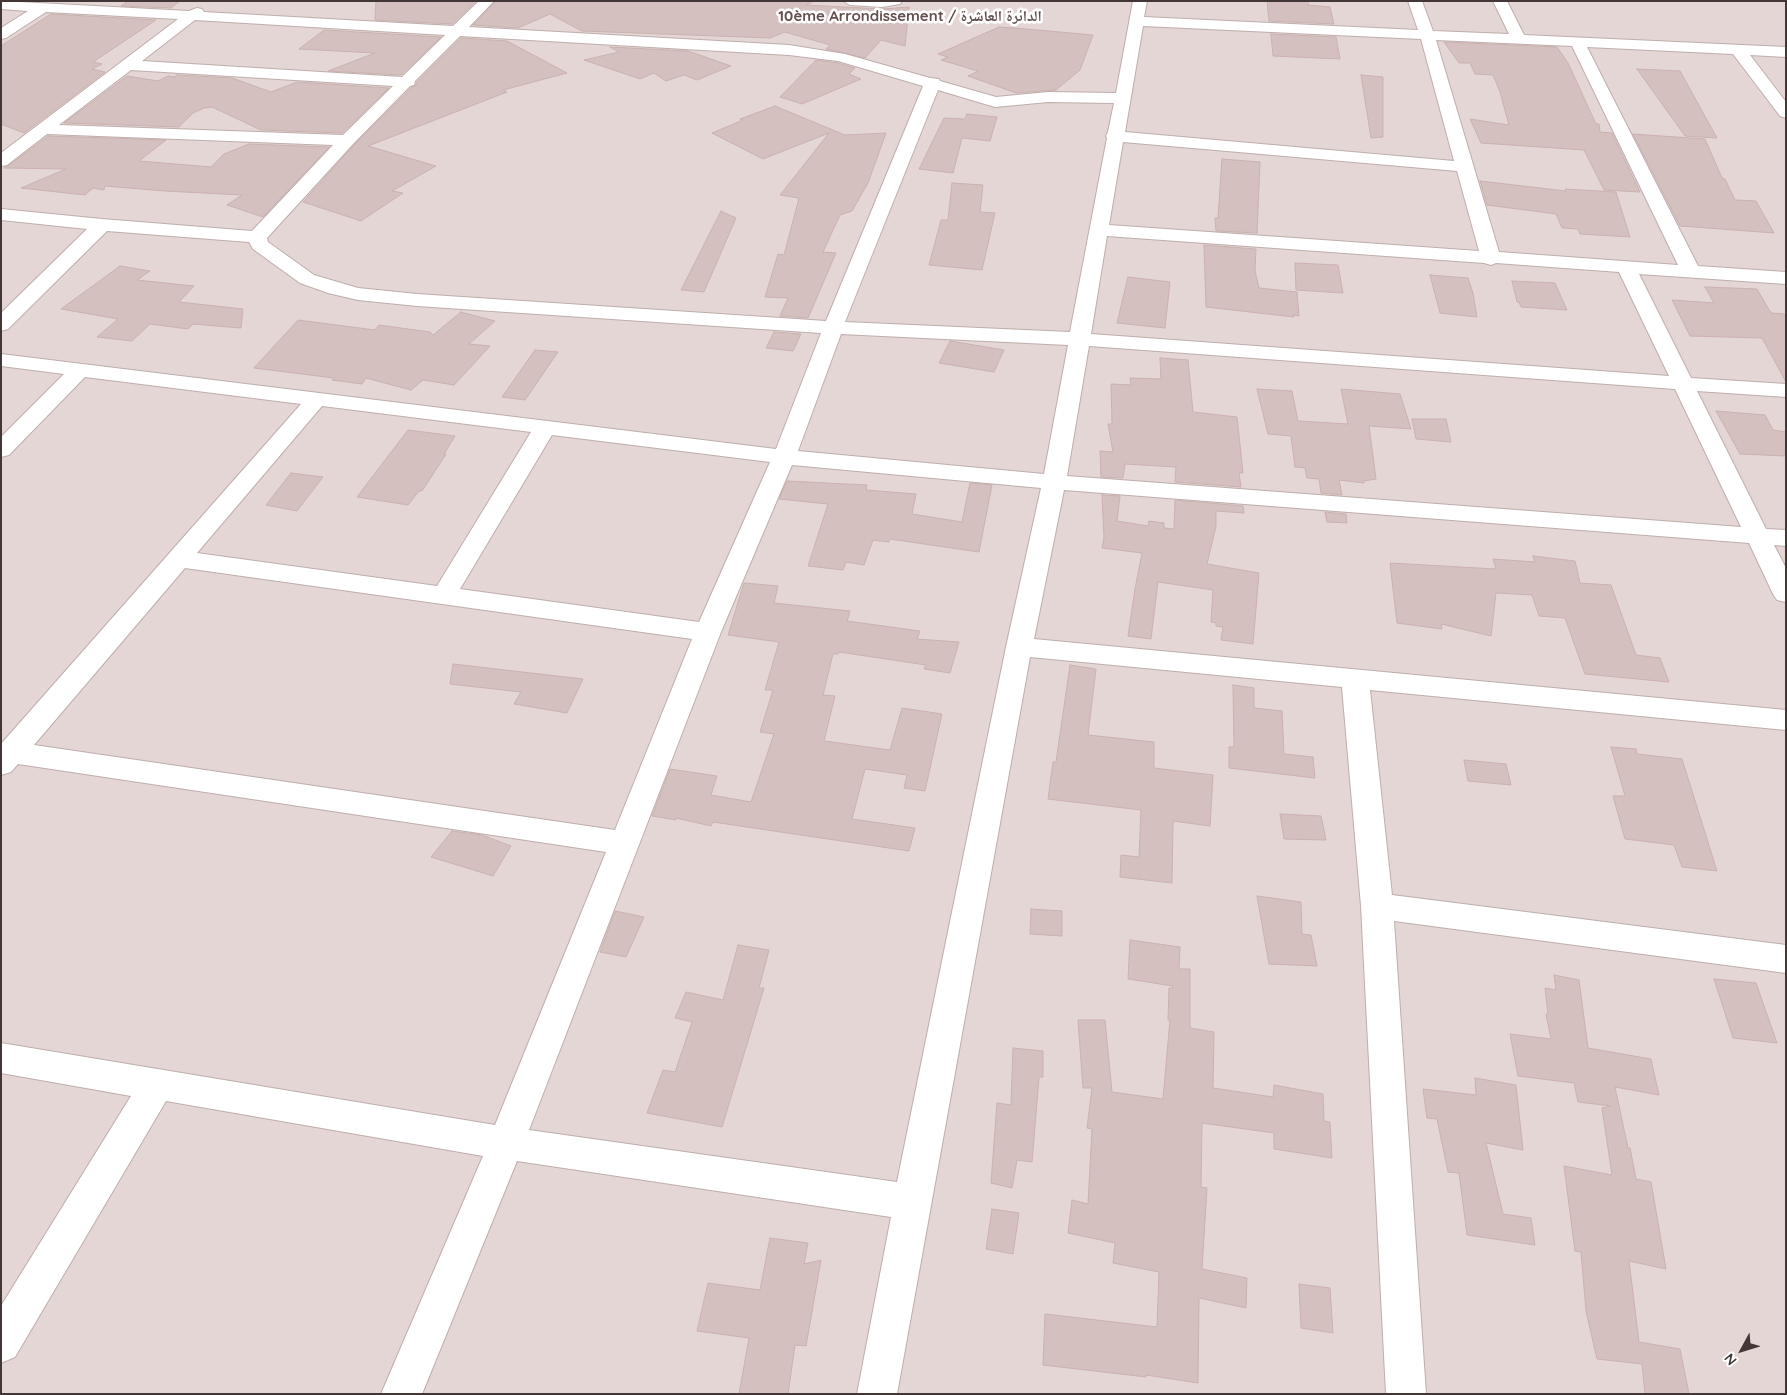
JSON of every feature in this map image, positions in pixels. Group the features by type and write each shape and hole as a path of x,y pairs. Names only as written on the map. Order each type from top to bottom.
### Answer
{"street":[{"path":"1,161 210,1"},
{"path":"257,237 347,140 408,82 487,1"},
{"path":"850,1 882,3 895,1"},
{"path":"1415,1 1466,167 1491,259"},
{"path":"1500,1 1519,39"},
{"path":"1,5 789,50 840,57 933,82 995,102 1048,97 1121,98"},
{"path":"1,34 42,8"},
{"path":"877,1394 1019,647 1054,482 1114,136 1138,11 1427,35 1786,52"},
{"path":"1578,42 1690,272"},
{"path":"1738,50 1786,113"},
{"path":"128,65 408,82"},
{"path":"401,1394 506,1143 623,843 708,632 784,457 833,328 933,82"},
{"path":"43,129 347,140"},
{"path":"1114,136 1466,167"},
{"path":"1,214 102,225 257,237"},
{"path":"1,325 102,225"},
{"path":"1098,230 1491,259 1786,278"},
{"path":"257,237 260,244 307,280 358,294 417,300 833,328 1079,339 1786,391"},
{"path":"1626,267 1786,594"},
{"path":"1,360 784,457 1054,482 1786,538"},
{"path":"1,450 79,371"},
{"path":"6,758 316,400"},
{"path":"445,594 545,428"},
{"path":"179,559 445,594 708,632"},
{"path":"1019,647 1786,720"},
{"path":"1355,679 1376,906 1406,1394"},
{"path":"6,758 623,843"},
{"path":"1376,906 1785,963"},
{"path":"1,1058 506,1143 912,1202"},
{"path":"1,1343 158,1085"}],"shaded area":[{"path":"1,1 1786,1 1786,1394 1,1394"}],"building":[{"path":"128,1 180,1 171,8 121,6"},
{"path":"376,1 476,1 452,24 375,20"},
{"path":"496,1 814,1 806,5 882,9 909,7 905,46 881,40 865,58 826,49 830,45 785,32 770,38 582,31 550,14 518,28 473,25"},
{"path":"1267,1 1308,1 1308,5 1330,7 1334,24 1269,21"},
{"path":"51,14 156,20 93,62 102,64 92,69 105,72 24,133 1,124 1,46"},
{"path":"999,27 1093,35 1080,70 1056,90 1016,93 968,76 978,71 941,60 948,57 938,54"},
{"path":"324,30 441,37 401,75 328,71 375,53 299,49"},
{"path":"1271,34 1336,37 1340,59 1273,56"},
{"path":"461,38 507,41 567,73 503,90 507,92 368,146 436,166 392,191 403,193 361,221 303,202 354,145"},
{"path":"1444,42 1557,47 1568,63 1596,124 1599,124 1600,132 1612,133 1640,192 1604,190 1584,150 1481,143 1470,119 1509,125 1500,92 1493,75 1475,74 1470,63 1459,63"},
{"path":"610,47 688,51 731,66 697,80 684,75 666,81 654,73 640,79 584,60 619,52"},
{"path":"816,60 855,68 849,74 861,79 802,104 780,97"},
{"path":"1637,69 1680,71 1717,138 1685,136"},
{"path":"177,75 232,78 271,92 297,82 389,88 342,133 261,130 212,107 193,113 179,127 64,123 127,76 158,81 168,76 174,77"},
{"path":"1361,75 1383,77 1383,137 1371,138"},
{"path":"775,106 845,135 886,133 868,183 852,211 840,215 823,252 836,253 808,318 780,316 788,298 765,297 778,254 784,255 799,198 780,195 829,133 763,159 712,133 743,120 740,119"},
{"path":"967,114 997,117 990,141 962,138 953,173 919,169 944,118 965,119"},
{"path":"1633,134 1705,139 1722,178 1725,179 1735,200 1756,201 1774,233 1680,226"},
{"path":"48,136 166,140 139,161 211,167 224,154 249,144 329,147 263,217 227,205 242,195 105,186 104,190 93,188 85,195 21,188 66,169 4,168"},
{"path":"1222,159 1260,162 1257,233 1216,231 1215,218 1218,218"},
{"path":"1480,181 1566,191 1565,189 1616,192 1630,237 1580,234 1578,229 1562,228 1556,214 1487,205"},
{"path":"952,183 983,185 980,212 995,213 982,270 929,265 941,220 948,220"},
{"path":"721,211 736,218 704,292 681,290"},
{"path":"1204,245 1256,249 1255,271 1259,288 1297,292 1299,316 1206,307"},
{"path":"1295,263 1338,265 1343,293 1296,290"},
{"path":"120,266 150,271 137,280 194,286 179,302 243,309 241,328 193,324 188,329 150,324 132,341 97,337 118,319 61,309"},
{"path":"1430,275 1468,278 1477,317 1440,313"},
{"path":"1128,277 1170,282 1165,328 1117,323"},
{"path":"1512,281 1555,283 1567,310 1521,307 1519,302 1517,302"},
{"path":"1705,287 1757,289 1771,313 1786,314 1786,382 1762,338 1690,336 1672,300 1714,303"},
{"path":"461,312 495,321 469,344 490,346 454,385 423,380 411,390 366,378 362,384 332,380 334,378 254,368 298,320 375,330 379,325 430,332 433,335"},
{"path":"774,332 801,334 793,351 766,348"},
{"path":"950,341 1004,350 994,372 939,363"},
{"path":"535,350 558,352 525,400 502,397"},
{"path":"1160,358 1188,360 1193,412 1237,417 1243,473 1239,473 1241,487 1175,482 1176,467 1125,464 1123,478 1101,477 1100,451 1113,452 1108,424 1112,424 1111,384 1131,385 1130,378 1161,379"},
{"path":"1257,389 1292,391 1298,421 1348,424 1341,389 1400,394 1411,429 1369,426 1376,479 1364,481 1364,483 1339,480 1342,495 1321,493 1319,479 1307,478 1305,468 1295,467 1291,436 1268,434"},
{"path":"1716,411 1765,415 1773,430 1786,432 1786,456 1740,454"},
{"path":"1412,419 1446,419 1451,442 1416,439"},
{"path":"408,430 455,436 444,454 446,454 422,491 419,491 408,505 357,497"},
{"path":"291,473 323,477 297,511 266,505"},
{"path":"787,481 867,485 866,490 916,494 912,514 962,522 970,483 992,485 979,552 890,539 889,542 873,540 864,565 846,562 843,570 808,566 828,504 779,499"},
{"path":"1102,495 1120,496 1117,521 1148,526 1149,521 1164,523 1164,528 1174,529 1175,500 1243,506 1244,513 1216,511 1216,526 1207,564 1259,573 1253,644 1221,640 1223,627 1216,626 1216,623 1211,622 1213,590 1158,582 1151,639 1128,636 1142,553 1102,548 1104,537"},
{"path":"1325,512 1346,514 1347,523 1327,522"},
{"path":"1533,556 1575,561 1580,583 1611,585 1636,655 1660,658 1669,682 1585,674 1565,618 1539,616 1532,595 1496,593 1491,636 1441,624 1442,629 1397,623 1390,563 1496,569 1493,559 1535,562"},
{"path":"744,583 778,586 774,603 850,611 847,621 920,631 917,639 959,642 950,673 924,669 926,665 839,652 838,654 833,654 823,695 835,696 824,741 890,750 902,708 942,714 925,791 904,788 907,775 865,769 852,819 915,828 909,851 713,822 711,826 676,818 676,820 652,816 670,769 717,776 711,795 751,802 774,734 760,732 773,690 765,690 779,642 728,635"},
{"path":"453,664 583,679 567,713 514,704 521,692 450,684"},
{"path":"1070,665 1096,669 1088,735 1154,742 1154,768 1213,775 1210,826 1173,821 1172,883 1120,877 1121,855 1139,857 1141,810 1048,799 1053,762 1056,762"},
{"path":"1233,685 1254,688 1254,708 1282,711 1284,754 1313,757 1315,778 1229,768 1229,747 1234,747"},
{"path":"1611,747 1636,749 1637,754 1682,759 1717,871 1682,867 1674,845 1625,839 1613,796 1625,796"},
{"path":"1464,760 1506,764 1511,785 1468,781"},
{"path":"1280,814 1321,816 1326,840 1284,839"},
{"path":"452,831 482,835 511,846 493,876 431,857"},
{"path":"1257,896 1301,902 1302,934 1311,935 1317,966 1269,964"},
{"path":"1031,909 1062,911 1062,936 1030,934"},
{"path":"615,911 644,917 626,957 600,952"},
{"path":"1130,940 1180,947 1179,969 1190,969 1190,1028 1214,1032 1213,1088 1273,1097 1274,1085 1323,1094 1324,1121 1330,1122 1332,1158 1274,1149 1274,1133 1202,1123 1201,1187 1207,1188 1202,1269 1247,1278 1246,1308 1199,1298 1198,1383 1146,1375 1146,1377 1043,1365 1045,1314 1157,1327 1159,1272 1113,1263 1115,1243 1068,1233 1072,1200 1088,1204 1092,1129 1087,1128 1092,1088 1083,1088 1078,1020 1105,1020 1112,1092 1163,1099 1170,1020 1168,1020 1169,988 1173,988 1173,986 1128,979"},
{"path":"738,945 769,950 759,988 764,988 722,1127 647,1113 663,1070 675,1072 692,1022 675,1018 686,992 723,1000"},
{"path":"1554,975 1579,980 1588,1048 1651,1059 1659,1095 1615,1087 1636,1179 1651,1182 1666,1269 1629,1261 1639,1342 1680,1349 1689,1394 1645,1394 1642,1364 1597,1359 1586,1311 1581,1252 1575,1251 1564,1166 1612,1175 1602,1108 1611,1106 1578,1102 1574,1083 1518,1076 1510,1034 1551,1039 1546,1014 1548,1014 1545,988 1556,990"},
{"path":"1714,979 1756,983 1777,1043 1733,1038"},
{"path":"1013,1048 1043,1051 1043,1077 1039,1077 1032,1162 1017,1160 1012,1188 991,1183 997,1103 1011,1105"},
{"path":"1475,1078 1516,1085 1523,1150 1486,1143 1503,1214 1531,1218 1535,1245 1467,1235 1459,1173 1448,1172 1437,1119 1427,1118 1423,1089 1476,1095"},
{"path":"992,1209 1019,1213 1013,1254 986,1249"},
{"path":"770,1238 808,1243 804,1264 821,1260 806,1346 795,1345 788,1394 739,1394 749,1338 697,1331 708,1283 760,1290"},
{"path":"1299,1284 1330,1288 1333,1333 1301,1328"}],"district":[{"name":"10ème Arrondissement / الدائرة العاشرة","path":"910,16"}]}
